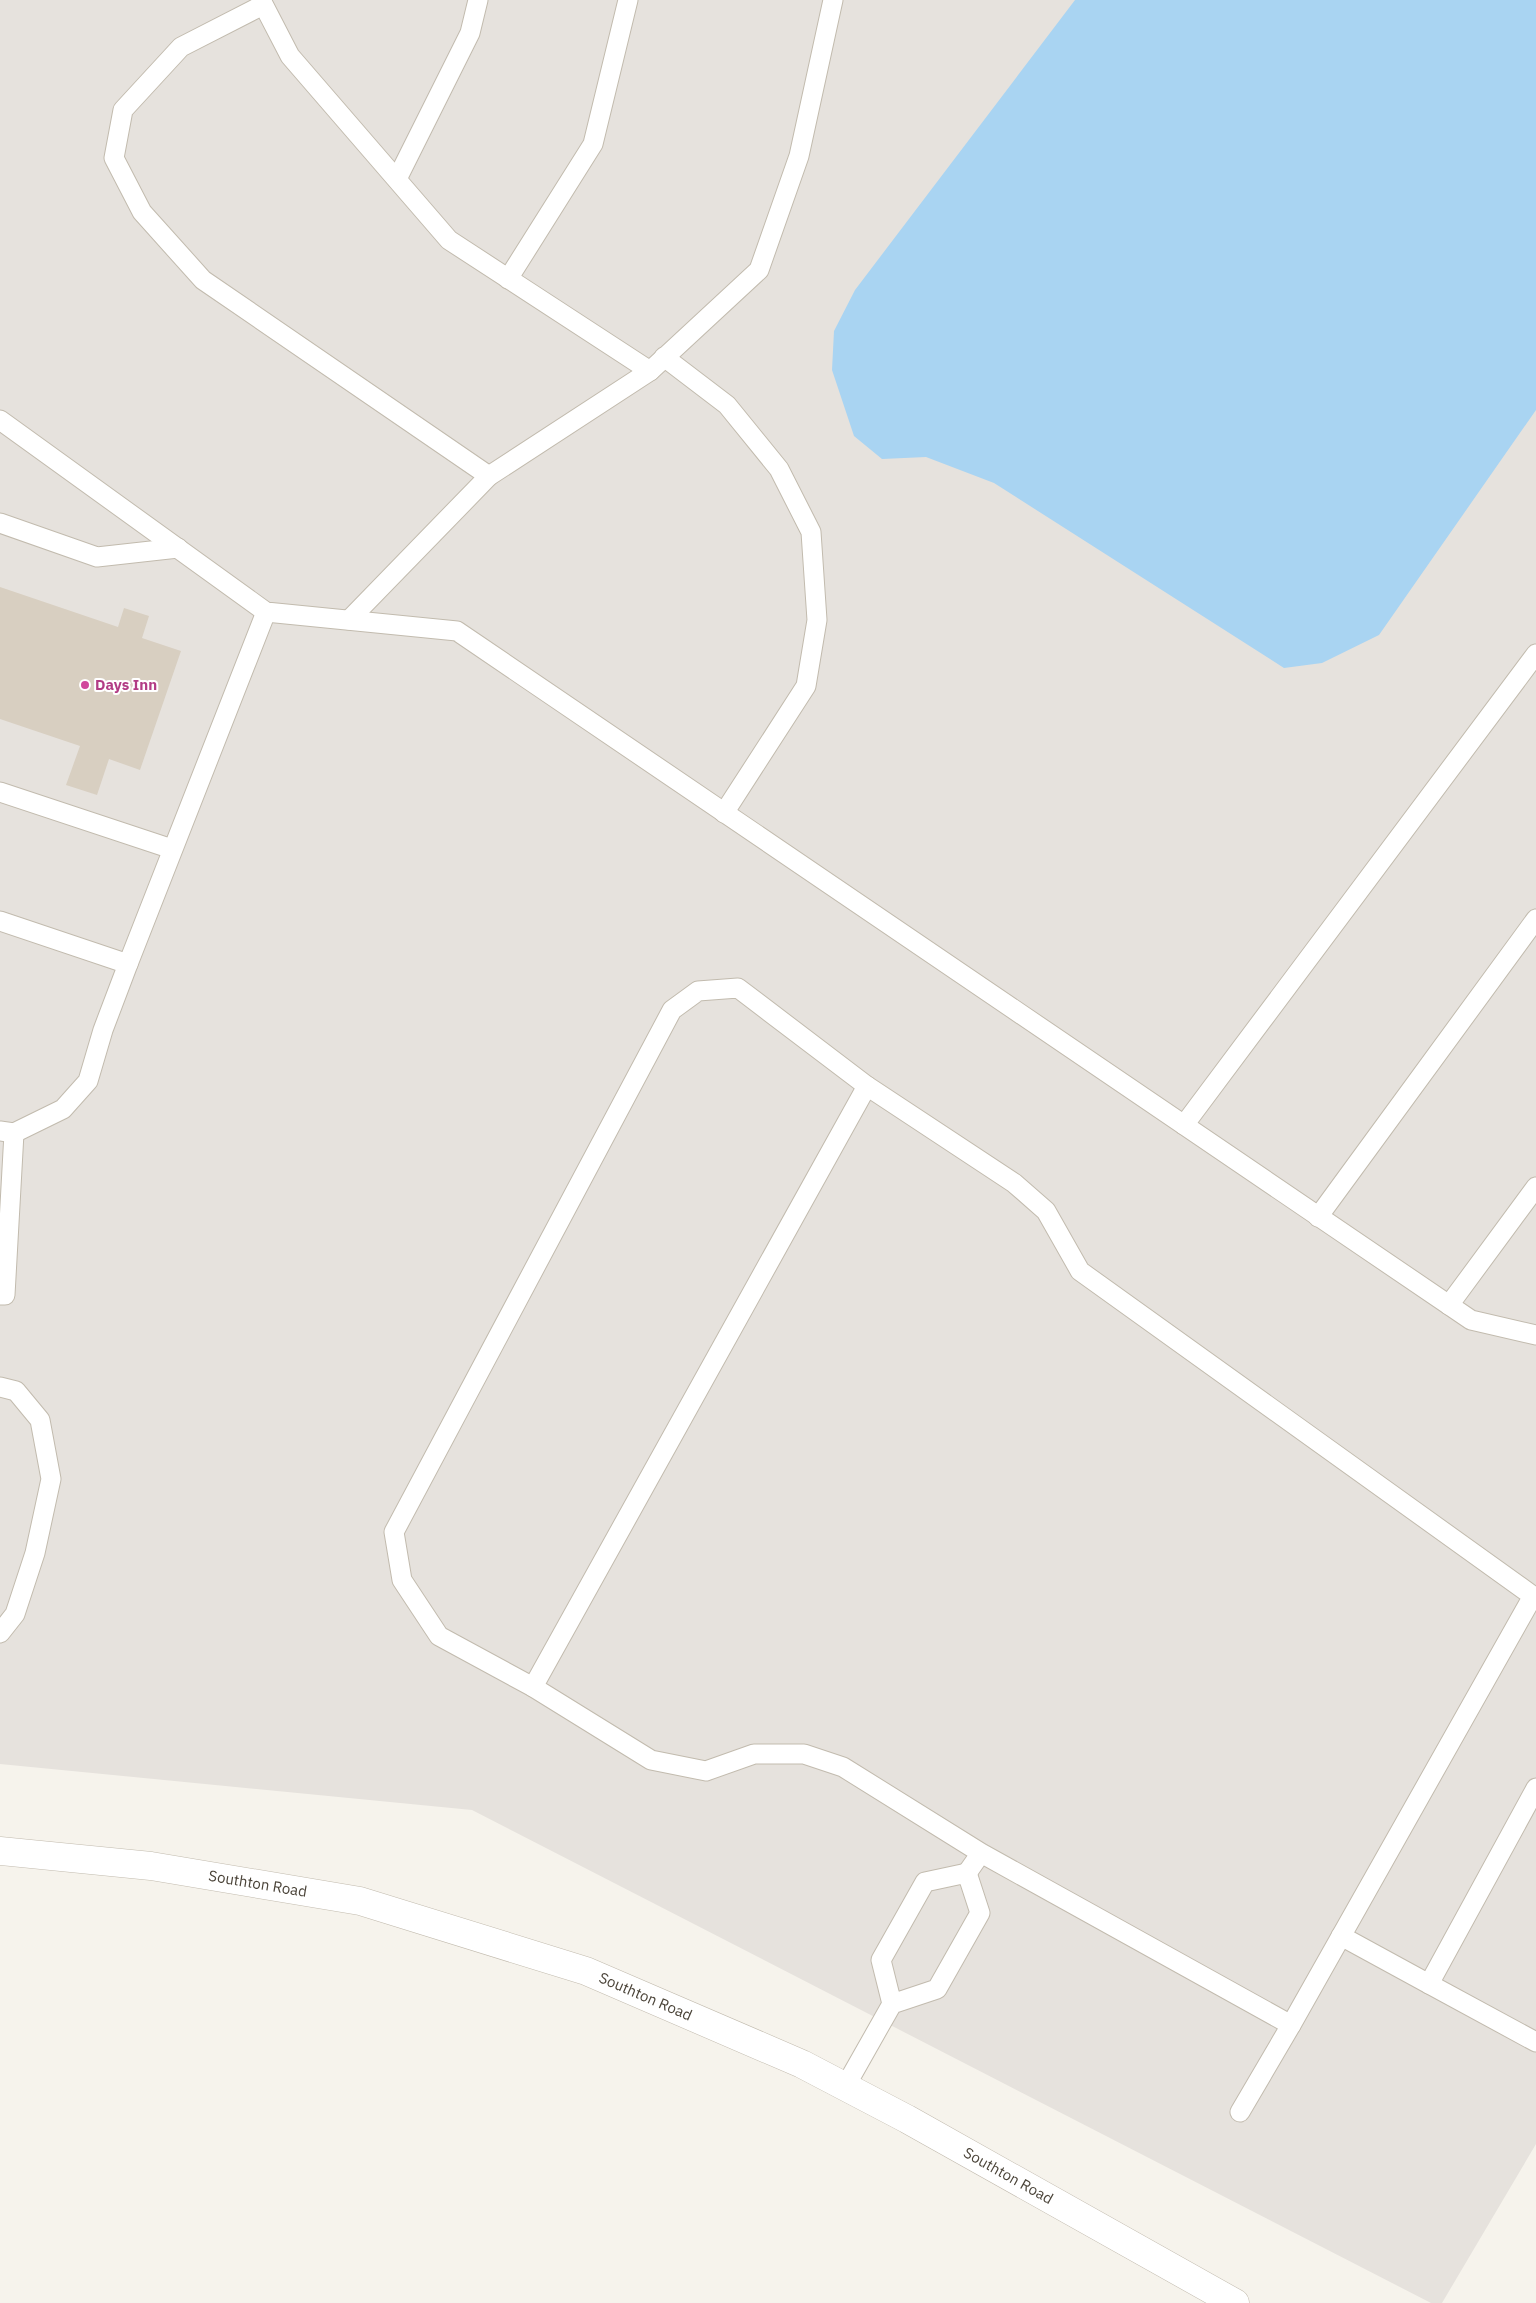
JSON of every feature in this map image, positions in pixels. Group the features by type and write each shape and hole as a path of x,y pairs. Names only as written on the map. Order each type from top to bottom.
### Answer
{"street":[{"name":"Southton Road","path":"0,1851 151,1866 360,1900 586,1971 802,2064 907,2119 1235,2303"}],"lane":[{"path":"397,179 470,34 478,0"},
{"path":"508,279 593,144 628,0"},
{"path":"349,620 489,476 650,371 759,270 799,156 833,0"},
{"path":"489,476 203,280 142,212 114,158 123,110 181,47 262,2 290,56 449,240 650,371"},
{"path":"664,357 727,405 779,469 811,532 817,620 806,686 724,813"},
{"path":"0,420 266,612 457,631 1471,1320 1536,1335"},
{"path":"0,523 97,557 178,548"},
{"path":"0,1295 5,1296 7,1132 63,1109 88,1081 103,1030 128,964 266,612"},
{"path":"1184,1126 1536,654"},
{"path":"0,792 172,849"},
{"path":"1318,1217 1536,919"},
{"path":"0,921 128,964"},
{"path":"1240,2112 1291,2025 1534,1596 1080,1271 1046,1211 1014,1183 867,1086 738,988 698,991 672,1010 394,1532 402,1580 439,1636 533,1687 651,1760 706,1771 754,1754 804,1754 843,1767 981,1853 1291,2025"},
{"path":"533,1687 867,1086"},
{"path":"1449,1305 1536,1187"},
{"path":"0,1386 16,1391 40,1420 51,1478 35,1553 15,1614 0,1632"},
{"path":"1429,1984 1536,1788"},
{"path":"892,2004 881,1960 925,1882 967,1873 981,1853"},
{"path":"845,2087 892,2004 937,1989 980,1913 967,1873"},
{"path":"1341,1936 1536,2042"}],"shaded area":[{"path":"0,0 1536,0 1536,2144 1442,2303 1431,2303 472,1810 0,1764"}],"water":[{"path":"1075,0 1536,0 1536,410 1379,635 1322,663 1284,668 994,483 926,457 882,459 854,436 832,370 834,331 855,290"}],"building":[{"name":"Days Inn","path":"0,587 118,627 124,608 149,616 142,638 181,651 140,770 109,759 97,795 66,785 80,746 0,719"}],"place":[{"name":"Days Inn","path":"85,685"}]}
